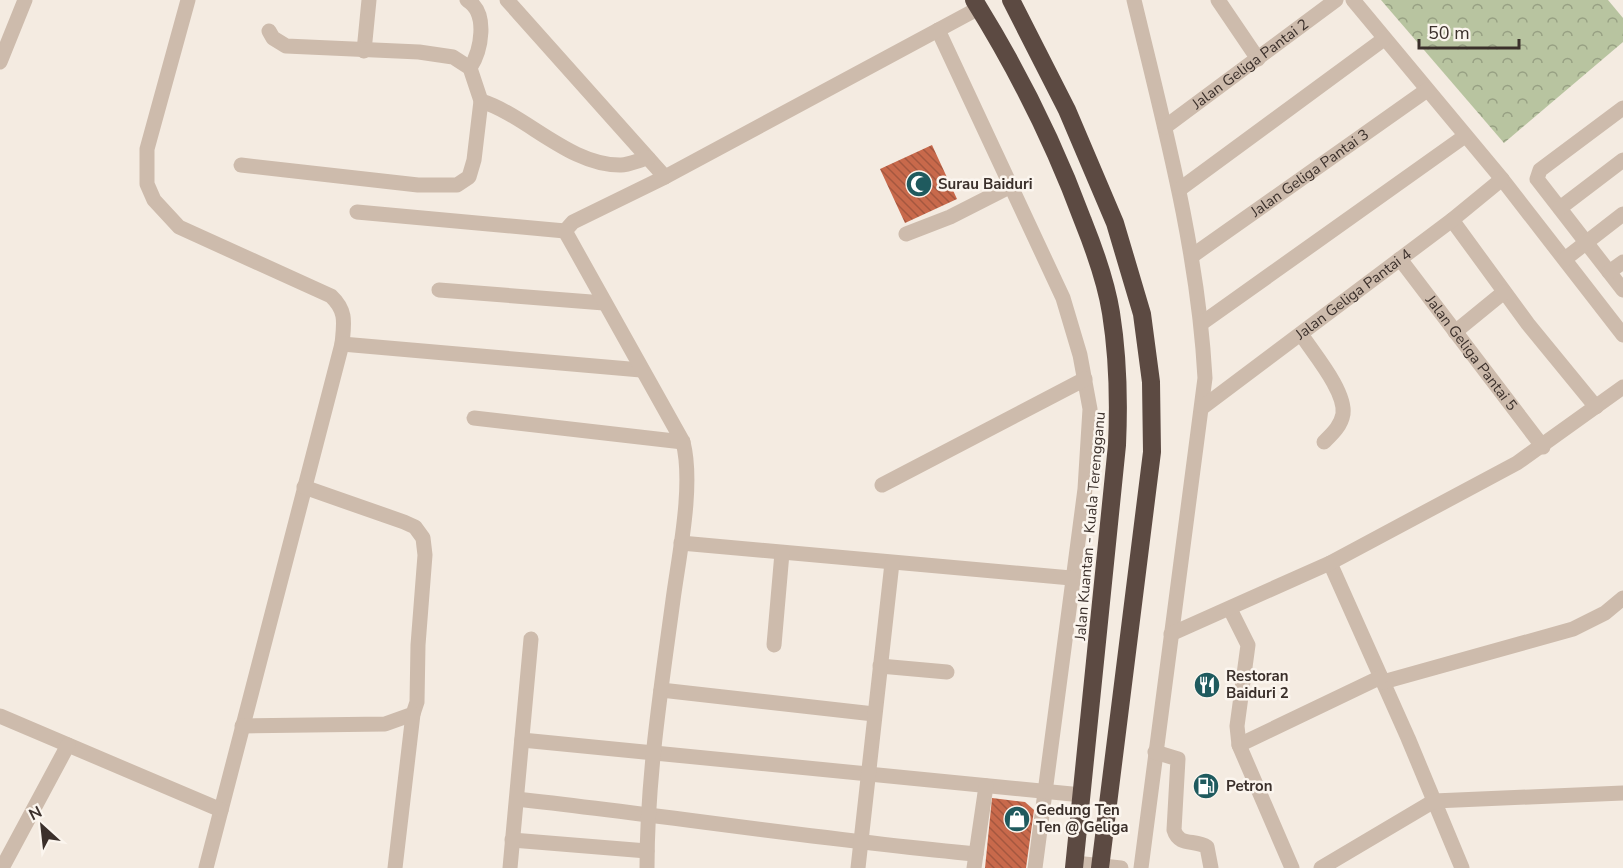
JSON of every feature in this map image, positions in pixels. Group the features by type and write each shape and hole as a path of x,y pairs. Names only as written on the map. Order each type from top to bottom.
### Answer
{"highway":[{"path":"1011,0 1067,110 1115,223 1142,314 1151,382 1152,453 1100,867"},
{"name":"Jalan Kuantan - Kuala Terengganu","path":"976,4 1010,62 1073,194 1101,267 1111,313 1118,378 1118,445 1075,865"}],"street":[{"path":"0,62 3,46 25,0"},
{"path":"188,0 147,149 147,184 154,200 179,227 331,296 343,311 342,344 315,440 206,868"},
{"path":"364,51 369,0"},
{"path":"466,0 476,11 480,22 478,55 470,68"},
{"path":"507,0 665,177"},
{"path":"1134,0 1180,189 1202,323 1205,378 1141,868"},
{"path":"1218,0 1258,59"},
{"name":"Jalan Geliga Pantai 2","path":"1165,127 1336,0"},
{"path":"1353,0 1502,179 1623,335"},
{"path":"565,231 573,222 665,177 939,30 976,4"},
{"path":"939,30 1063,298 1085,379 1090,409 1090,436 1035,868"},
{"path":"242,165 418,185 457,185 469,177 474,160 481,101 470,68 453,57 419,52 286,46 273,38 269,31"},
{"path":"1180,189 1384,39"},
{"name":"Jalan Geliga Pantai 3","path":"1192,256 1427,90"},
{"path":"481,101 556,144 603,163 622,165 648,158"},
{"path":"1623,108 1540,170 1539,183 1623,290"},
{"path":"1202,323 1465,136"},
{"path":"1560,208 1623,160"},
{"name":"Jalan Geliga Pantai 4","path":"1203,407 1400,260 1502,179"},
{"path":"906,234 950,217 1011,186"},
{"path":"357,212 565,231"},
{"path":"1565,259 1623,214"},
{"path":"1452,220 1504,292 1596,407"},
{"path":"565,231 640,370 683,442 687,459 681,543 652,754 647,868"},
{"name":"Jalan Geliga Pantai 5","path":"1400,260 1543,447"},
{"path":"1609,272 1623,261"},
{"path":"439,290 604,303"},
{"path":"1455,332 1504,292"},
{"path":"1301,334 1341,398 1343,415 1340,424 1324,442"},
{"path":"342,344 640,370"},
{"path":"882,485 1085,379"},
{"path":"1171,634 1330,563 1543,447 1623,387"},
{"path":"474,418 683,442"},
{"path":"304,487 404,522 415,527 423,538 425,555 417,702 413,714 395,868"},
{"path":"681,543 1071,579"},
{"path":"774,645 782,553"},
{"path":"858,868 892,563"},
{"path":"1330,563 1462,868"},
{"path":"1239,745 1382,680 1573,629 1605,613 1623,598"},
{"path":"1230,609 1248,645 1237,726 1239,745 1292,868"},
{"path":"510,868 531,639"},
{"path":"880,666 947,672"},
{"path":"661,690 874,714"},
{"path":"242,726 385,724 413,714"},
{"path":"0,716 221,810"},
{"path":"522,740 1082,795"},
{"path":"2,868 68,745"},
{"path":"1155,752 1175,756 1178,759 1174,830 1176,836 1183,842 1207,847 1211,868"},
{"path":"517,799 648,814 975,861 986,786"},
{"path":"1322,868 1434,801 1623,793"},
{"path":"513,840 647,851"},
{"path":"1075,865 1121,868"}],"green space":[{"path":"1381,0 1608,0 1623,18 1623,42 1504,143"}],"building":[{"name":"Surau Baiduri","path":"932,145 957,199 905,223 880,169"},
{"path":"992,798 1025,802 1034,810 1026,868 985,868"}],"place":[{"name":"Surau Baiduri","path":"919,184"},
{"name":"Restoran Baiduri 2","path":"1207,685"},
{"name":"Petron","path":"1206,786"},
{"name":"Gedung Ten Ten @ Geliga","path":"1017,819"}]}
